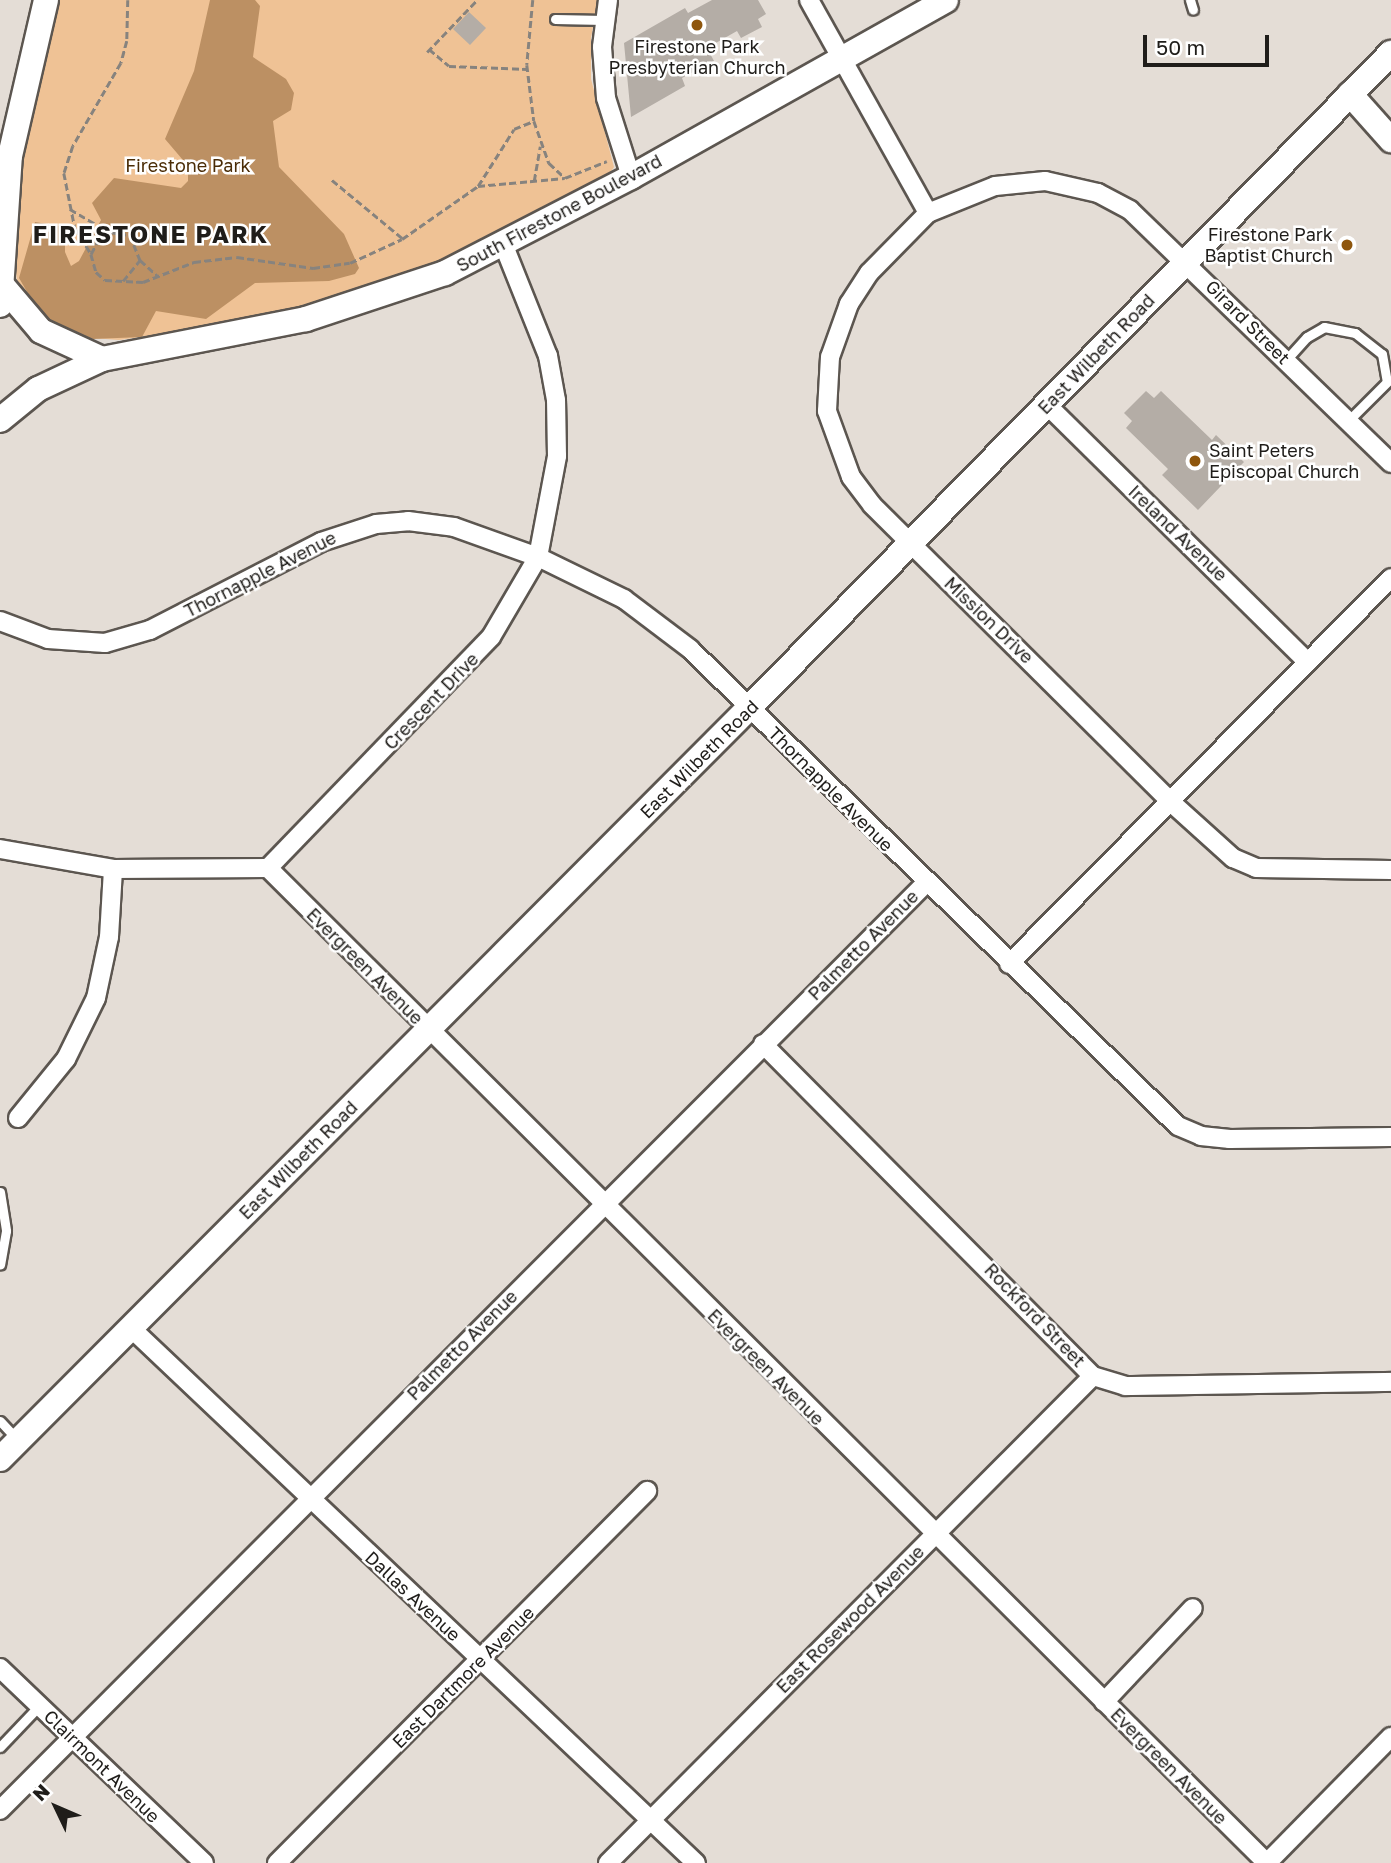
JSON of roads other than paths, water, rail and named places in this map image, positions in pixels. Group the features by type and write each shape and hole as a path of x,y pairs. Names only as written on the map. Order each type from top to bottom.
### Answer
{"main road":[{"path":"46,0 5,151 1,295 41,331 102,359"},
{"name":"South Firestone Boulevard","path":"0,420 38,389 102,359 306,319 419,283 504,246 946,0"},
{"name":"East Wilbeth Road","path":"0,1459 750,708 1391,53"},
{"path":"1350,94 1391,140"}],"street":[{"path":"608,0 604,20 606,98 631,177"},
{"path":"809,0 929,212"},
{"name":"Girard Street","path":"929,212 995,186 1045,181 1098,193 1121,204 1187,261 1391,463"},
{"name":"Mission Drive","path":"929,212 888,250 849,304 830,357 827,385 831,426 851,477 911,543 1173,804 1233,858 1256,868 1391,870"},
{"name":"Crescent Drive","path":"268,868 466,667 506,615 538,557 557,456 556,400 541,331 504,246"},
{"name":"Ireland Avenue","path":"1047,404 1308,662"},
{"name":"Thornapple Avenue","path":"0,621 48,639 105,643 150,630 321,542 376,524 408,521 454,527 538,557 624,599 670,632 1161,1111 1189,1132 1230,1139 1391,1137"},
{"path":"1010,964 1173,804 1391,578"},
{"path":"0,849 113,869 268,868"},
{"name":"Evergreen Avenue","path":"268,868 602,1205 1267,1863"},
{"path":"18,1118 66,1059 96,998 109,937 113,869"},
{"name":"Palmetto Avenue","path":"0,1810 926,883"},
{"name":"Rockford Street","path":"763,1044 1093,1376 1125,1386 1391,1382"},
{"name":"Dallas Avenue","path":"131,1328 696,1863"},
{"name":"East Rosewood Avenue","path":"608,1863 1093,1376"},
{"name":"East Dartmore Avenue","path":"277,1863 647,1491"},
{"path":"1104,1702 1193,1608"},
{"name":"Clairmont Avenue","path":"3,1676 39,1706 204,1863"},
{"path":"1267,1863 1391,1737"}],"lane":[{"path":"555,19 604,20"},
{"path":"1286,360 1307,337 1324,327 1338,327 1355,333 1382,354 1389,382 1348,421"},
{"path":"0,1192 6,1231 0,1264"},
{"path":"0,1421 19,1440"},
{"path":"0,1747 39,1706"}],"place":[{"name":"Firestone Park Presbyterian Church","path":"697,25"},
{"name":"Firestone Park Baptist Church","path":"1347,245"},
{"name":"Saint Peters Episcopal Church","path":"1195,461"}],"district":[{"name":"FIRESTONE PARK","path":"151,234"}],"park label":[{"name":"Firestone Park","path":"188,165"}]}
